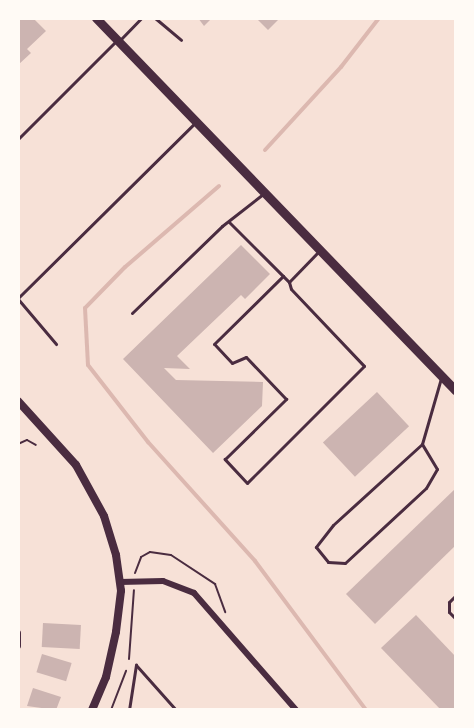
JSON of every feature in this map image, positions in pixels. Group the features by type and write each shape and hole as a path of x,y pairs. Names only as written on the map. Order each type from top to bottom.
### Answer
{"main road":[{"path":"96,18 442,376 454,385"}],"street":[{"path":"18,401 76,465 87,483 104,516 120,582 116,632 106,677 92,710"},
{"path":"120,582 180,585 194,593 296,710"},
{"path":"18,633 18,646"}],"lane":[{"path":"18,139 141,18"},
{"path":"155,18 181,40"},
{"path":"56,344 18,299 197,122"},
{"path":"132,313 264,192"},
{"path":"229,222 283,276 289,282 291,289 364,366 247,483 225,459 286,399 246,357 232,363 213,344 283,276"},
{"path":"289,282 320,250"},
{"path":"422,444 437,469 426,488 345,563 328,562 316,547 333,525 422,444 442,376"},
{"path":"456,595 449,602 449,612 456,619"},
{"path":"129,710 135,665 176,710"}],"path":[{"path":"18,444 27,440 36,445"},
{"path":"111,710 130,654 135,565 141,557 159,551 171,555 215,584 221,595 227,630"}],"building":[{"path":"18,18 33,18 46,31 27,49 31,53 18,65"},
{"path":"198,18 212,18 204,26"},
{"path":"256,18 280,18 268,30"},
{"path":"241,245 270,274 245,299 241,295 177,356 190,369 164,368 176,380 263,382 262,406 213,453 123,359"},
{"path":"377,392 409,426 355,477 323,442"},
{"path":"456,488 456,545 375,624 346,594"},
{"path":"416,615 456,657 456,710 441,710 381,648"},
{"path":"43,623 81,625 80,649 42,647"},
{"path":"42,654 72,663 66,681 36,672"},
{"path":"33,688 61,697 56,710 27,706"}],"waterway":[{"path":"265,150 341,67 379,18"},
{"path":"219,186 125,267 85,308 88,365 148,442 255,561 366,710"}]}
